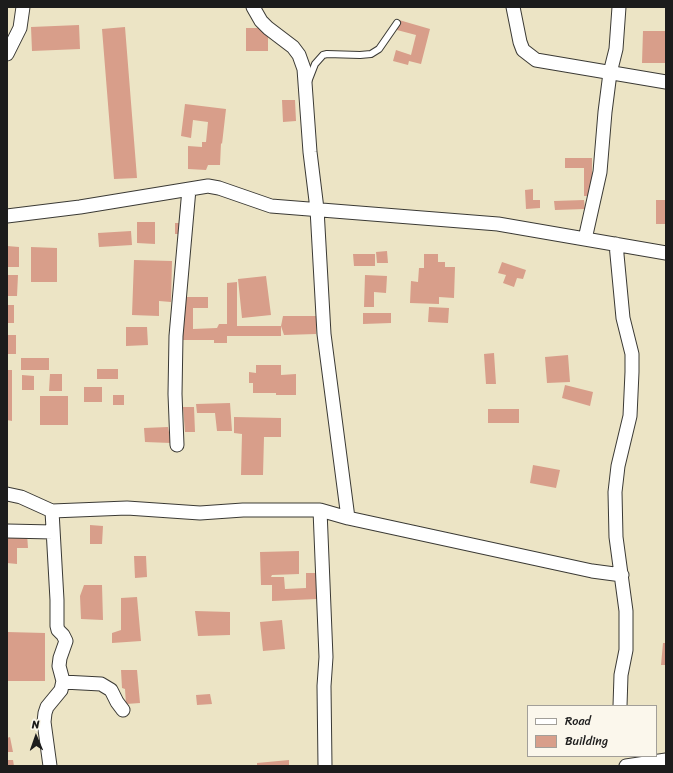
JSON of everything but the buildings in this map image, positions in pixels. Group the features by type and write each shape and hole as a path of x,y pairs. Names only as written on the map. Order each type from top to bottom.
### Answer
{"street":[{"path":"7,54 20,28 23,7"},
{"path":"253,7 262,21 299,55 304,69 310,152 317,209 324,334 348,518"},
{"path":"513,7 523,50 536,60 666,82"},
{"path":"585,239 600,172 605,112 610,73 616,49 619,7"},
{"path":"7,216 80,207 208,186 219,188 271,206 498,224 666,252"},
{"path":"177,445 175,394 176,336 189,189"},
{"path":"616,244 623,318 632,354 630,416 618,466 615,492 616,537 626,611 626,650 621,675 620,705"},
{"path":"7,494 21,497 52,511 127,508 200,513 243,510 320,510 348,518 592,571 622,575"},
{"path":"320,510 326,657 324,686 325,766"},
{"path":"50,766 44,722 45,710 61,690 63,682 60,658 66,641 58,630 57,626 52,511"},
{"path":"7,531 53,532"},
{"path":"63,682 101,684 111,690 123,710"},
{"path":"621,757 627,766 666,760"}],"lane":[{"path":"306,87 316,64 323,55 370,54 379,49 397,23"}]}
